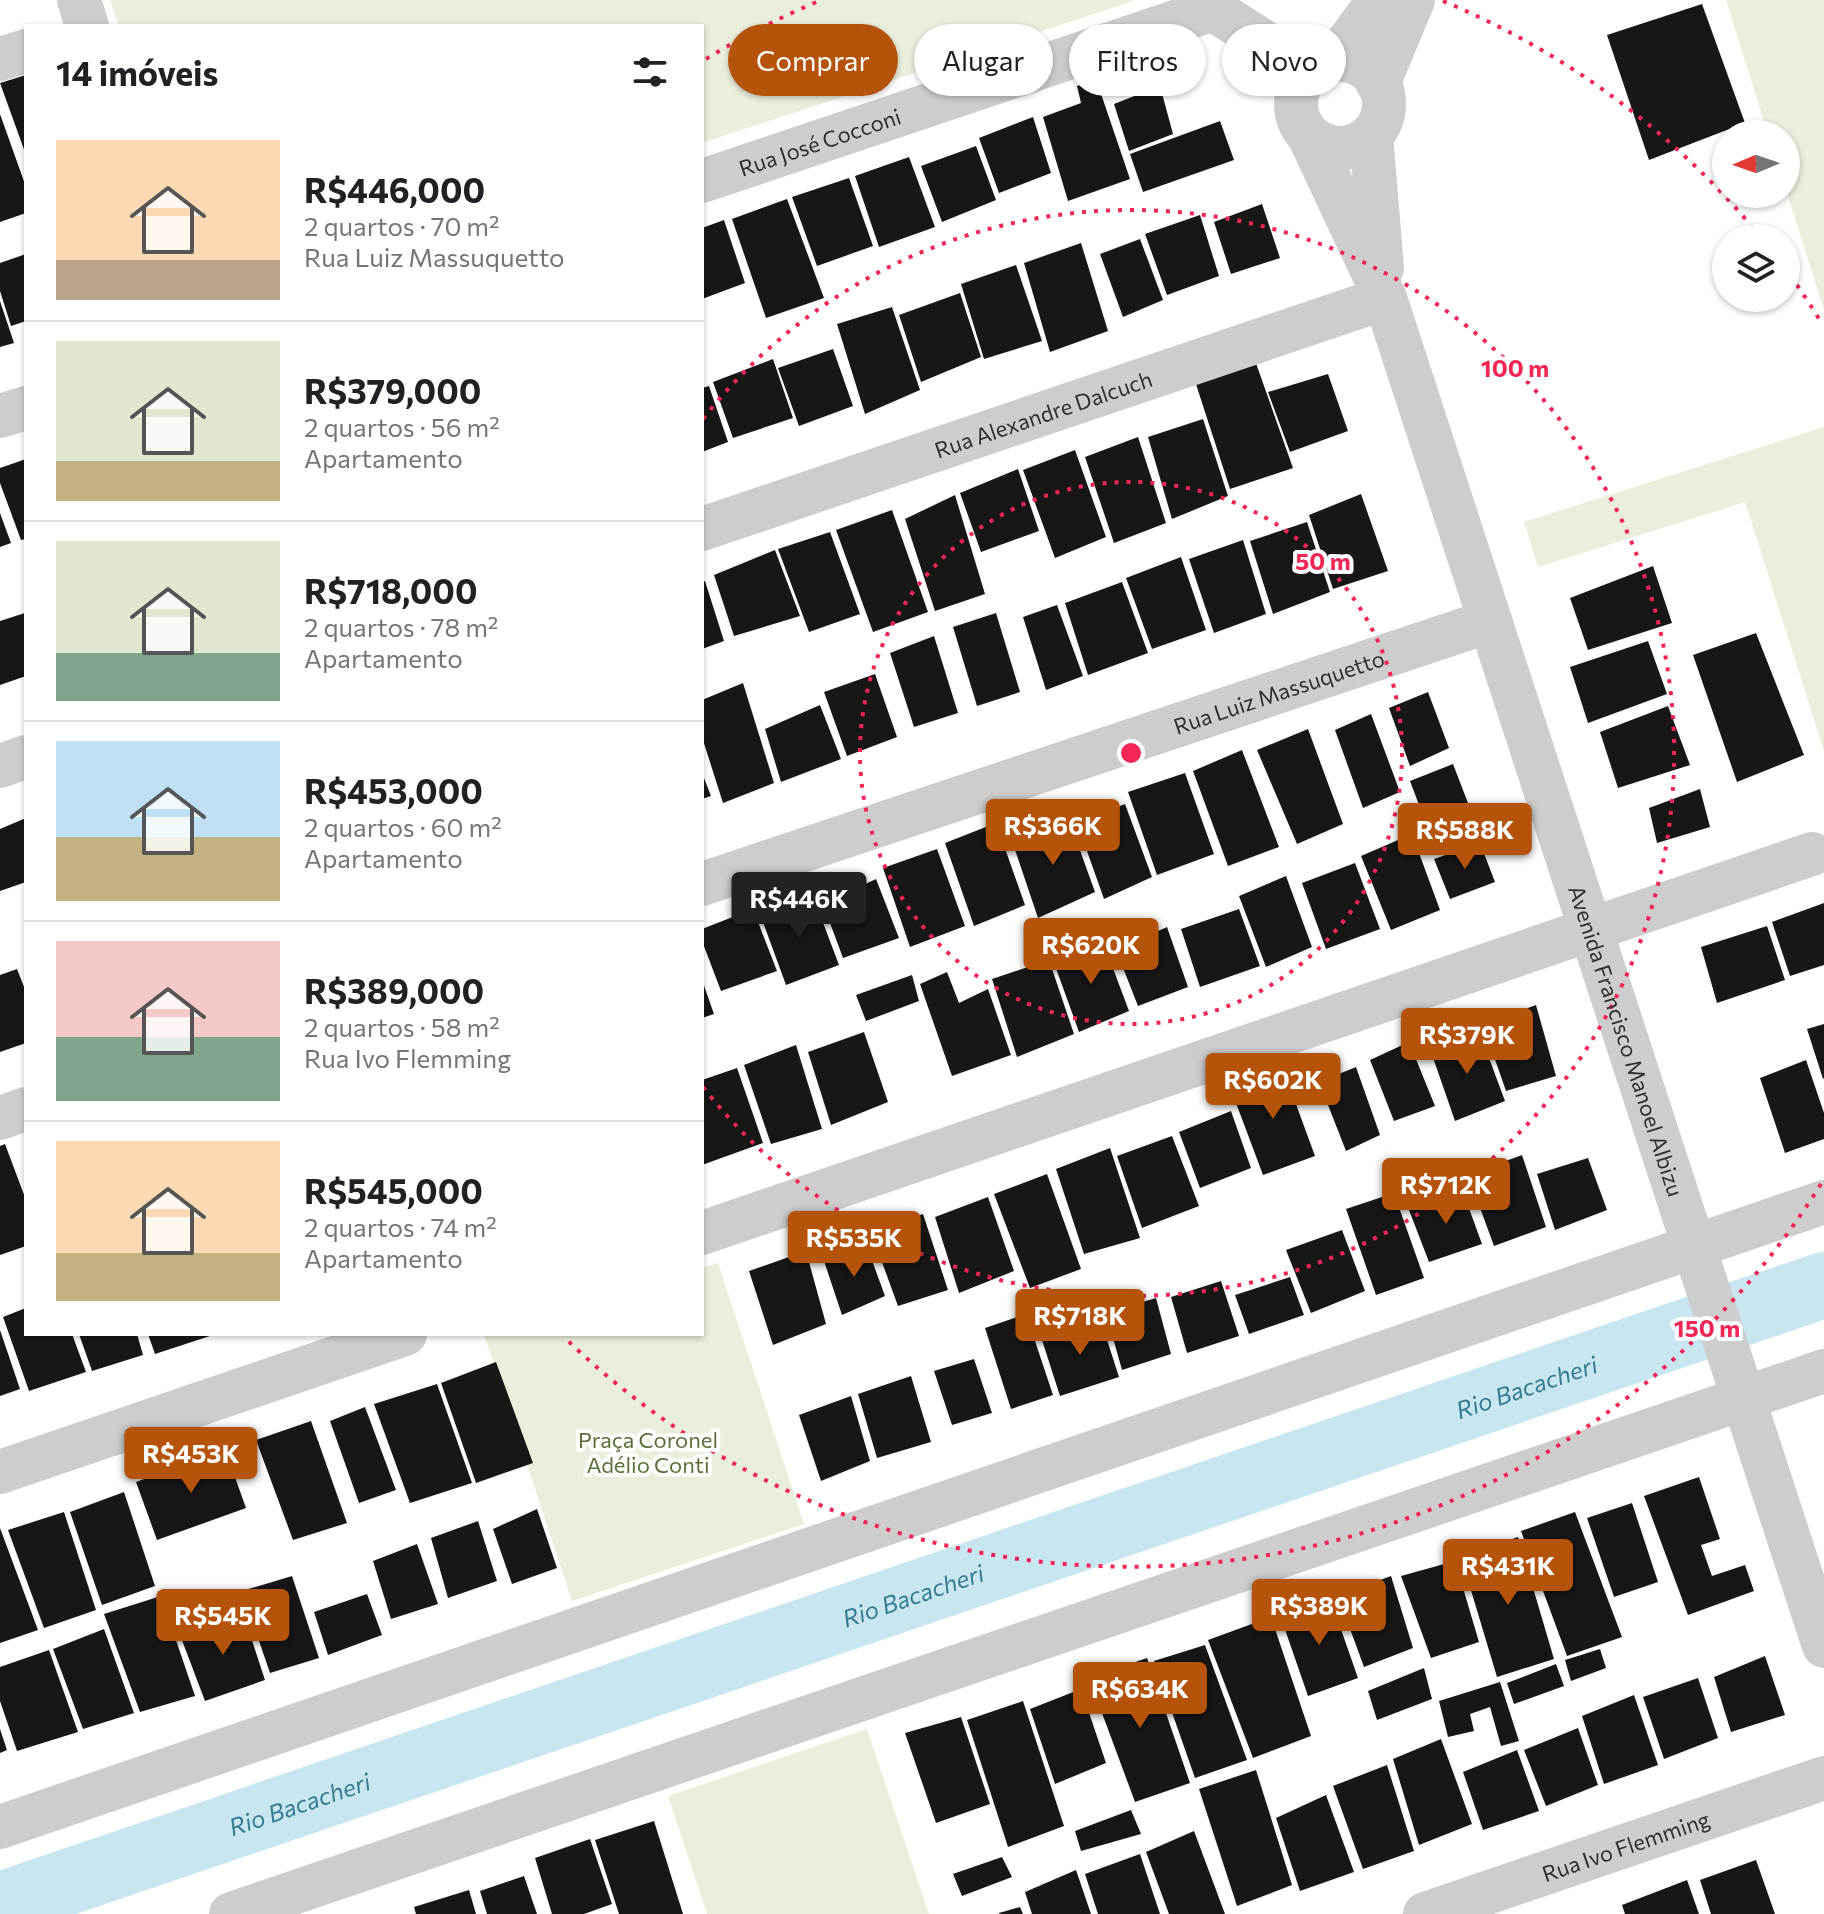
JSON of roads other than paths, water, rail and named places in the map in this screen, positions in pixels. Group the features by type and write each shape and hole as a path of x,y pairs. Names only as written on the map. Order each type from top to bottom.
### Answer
{"street":[{"path":"79,0 86,24"},
{"path":"1346,39 1379,0"},
{"path":"1378,84 1413,0"},
{"path":"1204,5 1235,24"},
{"name":"Avenida Francisco Manoel Albizu","path":"1204,5 1303,126 1385,298 1824,1646"},
{"name":"Rua José Cocconi","path":"704,180 1204,5"},
{"path":"0,59 24,52"},
{"path":"1297,96 1295,102 1303,126 1320,144 1347,148 1360,144 1379,124 1383,97 1378,84 1360,65 1346,61"},
{"name":"Avenida Francisco Manoel Albizu","path":"1371,135 1385,298"},
{"name":"Rua Alexandre Dalcuch","path":"704,528 1385,298"},
{"path":"0,416 24,409"},
{"name":"Rua Luiz Massuquetto","path":"704,883 1490,621"},
{"path":"0,766 24,758"},
{"path":"704,1232 1812,854"},
{"path":"0,1118 24,1110"},
{"path":"0,1827 1697,1257 1824,1202"},
{"path":"0,1472 399,1336"},
{"path":"231,1914 1738,1382 1824,1371"},
{"name":"Rua Ivo Flemming","path":"1425,1914 1824,1778"}],"waterway":[{"name":"Rio Bacacheri","path":"0,1905 1824,1285"}],"park label":[{"name":"Praça Coronel Adélio Conti","path":"648,1452"}]}
